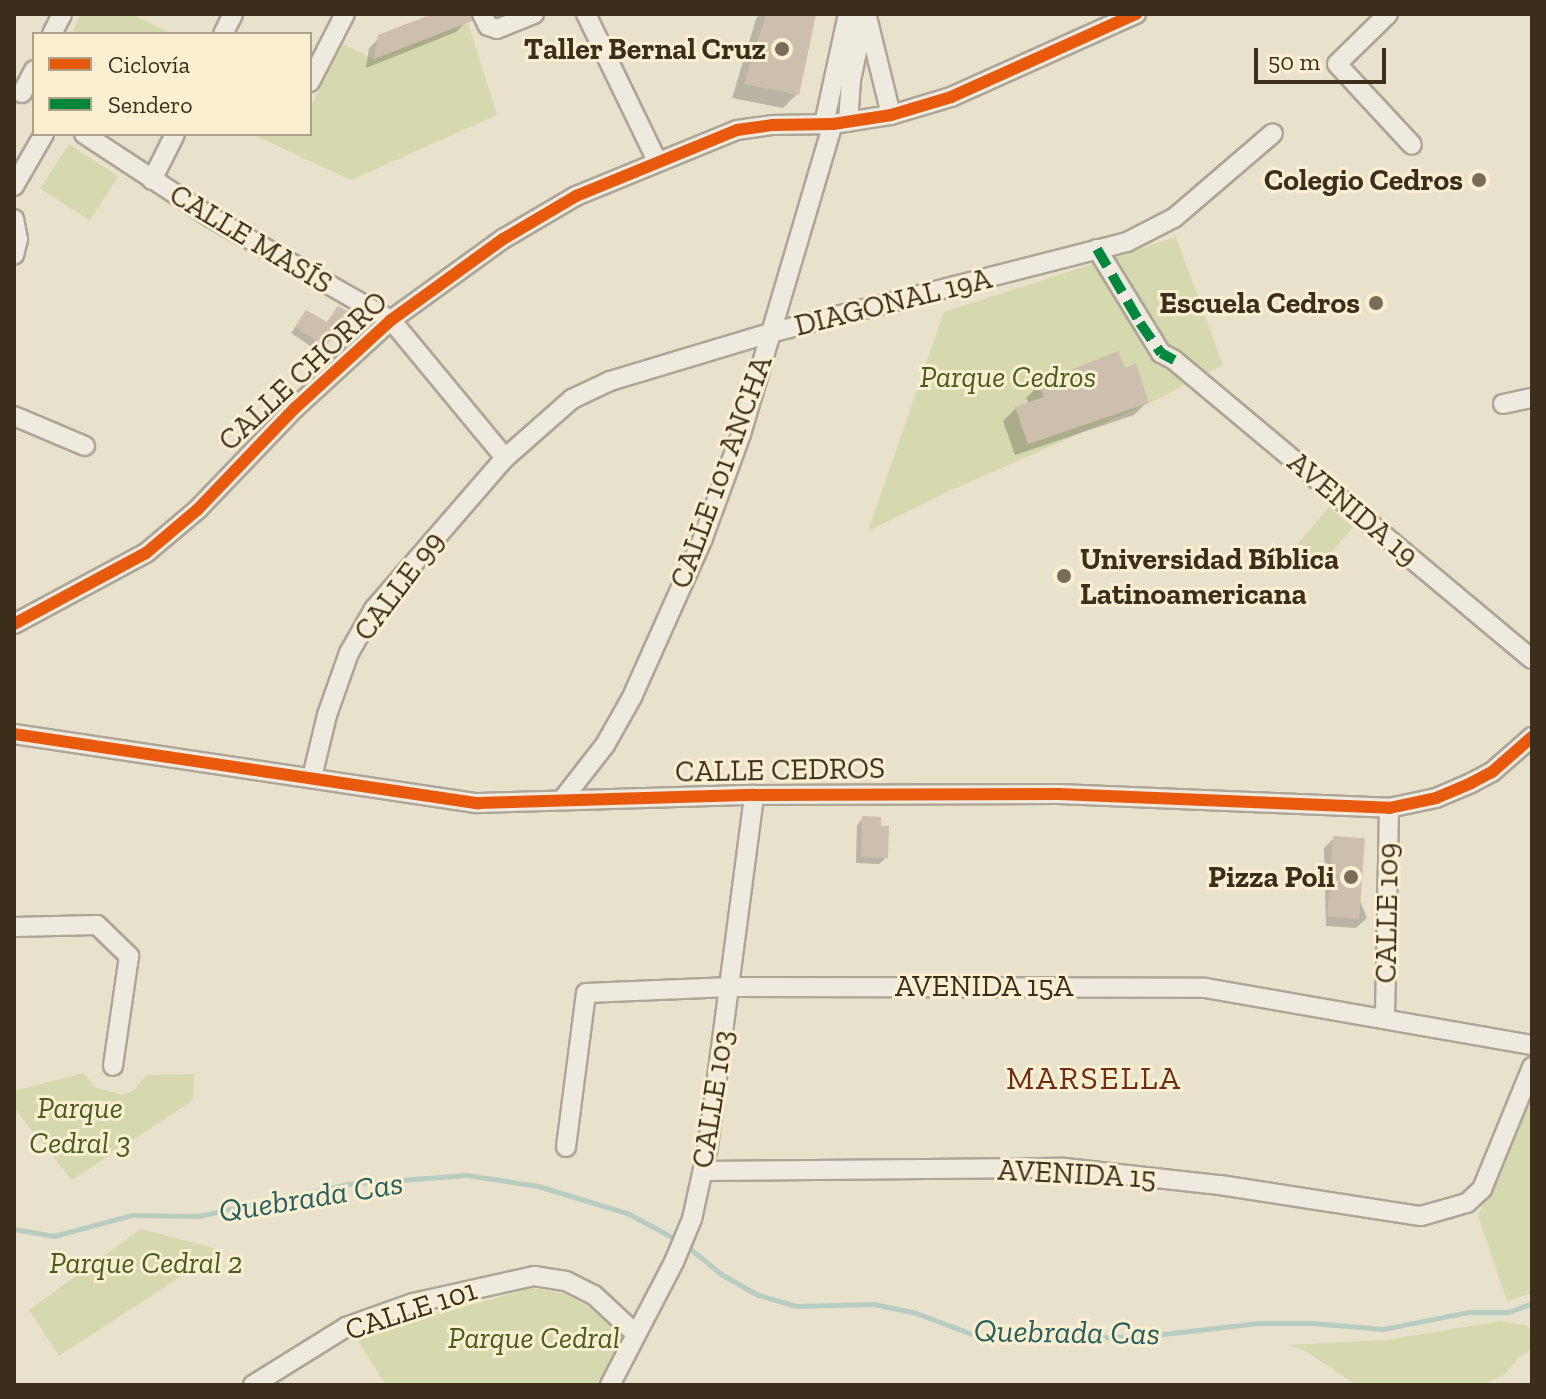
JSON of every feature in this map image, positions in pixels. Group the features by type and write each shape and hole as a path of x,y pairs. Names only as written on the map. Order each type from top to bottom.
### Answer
{"street":[{"path":"53,32 62,14"},
{"path":"224,32 233,14"},
{"path":"312,78 345,14"},
{"path":"488,21 508,27 534,14"},
{"path":"586,14 657,161"},
{"path":"835,123 848,14"},
{"path":"835,123 851,80 865,14"},
{"path":"865,14 891,115"},
{"name":"CALLE CHORRO","path":"14,624 146,553 198,509 295,408 391,320 503,239 576,196 737,130 835,123 891,115 951,97 1136,14"},
{"path":"1388,14 1337,64 1412,145"},
{"path":"23,93 32,74"},
{"name":"CALLE 101 ANCHA","path":"562,800 605,745 632,697 703,538 741,434 835,123"},
{"name":"DIAGONAL 19A","path":"505,458 572,399 610,381 770,333 1127,242 1174,218 1273,133"},
{"path":"14,186 43,136"},
{"name":"CALLE MASÍS","path":"87,136 212,218 391,320 505,458"},
{"path":"152,180 174,136"},
{"path":"14,219 18,239 14,255"},
{"name":"AVENIDA 19","path":"1097,249 1161,353 1174,360 1532,659"},
{"path":"1503,404 1532,398"},
{"path":"14,416 85,446"},
{"name":"CALLE 99","path":"312,777 327,715 349,653 374,609 505,458"},
{"name":"CALLE CEDROS","path":"14,734 478,803 754,795 1059,794 1389,808 1436,798 1471,783 1492,772 1532,737"},
{"name":"CALLE 103","path":"610,1385 674,1262 692,1219 703,1171 731,987 754,795"},
{"name":"CALLE 109","path":"1385,1017 1389,808"},
{"path":"14,927 97,925 129,956 113,1066"},
{"name":"AVENIDA 15A","path":"566,1147 586,993 731,987 1205,988 1532,1045"},
{"name":"AVENIDA 15","path":"703,1171 1065,1168 1220,1185 1421,1216 1448,1211 1467,1203 1482,1189 1532,1067"},
{"name":"CALLE 101","path":"254,1385 346,1327 413,1303 534,1276 566,1281 594,1295 636,1334"}],"green space":[{"path":"81,14 132,14 167,32 77,32 73,30"},
{"path":"468,23 497,115 351,180 256,136 312,136 312,104 343,44 374,59"},
{"path":"69,144 118,176 90,221 40,188"},
{"name":"Parque Cedros","path":"1176,237 1223,365 1156,400 949,491 868,531 944,312"},
{"path":"1329,507 1353,527 1319,567 1296,547"},
{"name":"Parque Cedral 3","path":"84,1073 96,1088 124,1095 134,1090 146,1075 194,1074 193,1100 72,1180 14,1108 14,1091"},
{"path":"1532,1094 1532,1293 1507,1301 1478,1216"},
{"name":"Parque Cedral 2","path":"141,1229 221,1250 59,1356 29,1310"},
{"name":"Parque Cedral","path":"533,1288 565,1294 591,1308 623,1337 598,1385 386,1385 355,1336"},
{"path":"1501,1321 1525,1325 1532,1330 1532,1350 1519,1357 1504,1375 1482,1385 1356,1385 1306,1351 1288,1345 1386,1340"}],"building":[{"path":"433,14 470,14 472,21 374,59 378,35"},
{"name":"Taller Bernal Cruz","path":"766,14 816,14 799,95 744,84"},
{"path":"338,306 352,313 325,347 295,327 306,310 327,322"},
{"path":"1118,351 1125,368 1136,363 1149,403 1028,444 1015,407 1044,397 1038,383"},
{"path":"862,816 881,817 881,826 889,826 888,858 861,857"},
{"name":"Pizza Poli","path":"1333,836 1365,838 1359,919 1327,917"}],"waterway":[{"name":"Quebrada Cas","path":"14,1229 54,1236 132,1215 198,1216 348,1184 467,1175 538,1186 627,1213 683,1243 721,1274 758,1295 796,1306 873,1304 916,1313 980,1337 1007,1340 1147,1336 1258,1323 1312,1323 1383,1329 1469,1312 1509,1312 1532,1303"}],"marked path":[{"path":"1097,249 1140,323 1161,353 1174,360"}],"cycle path":[{"path":"14,624 146,553 198,509 295,408 391,320 503,239 576,196 737,130 772,125 833,124 891,115 951,97 1136,14"},
{"path":"14,734 478,803 754,795 1059,794 1389,808 1436,798 1471,783 1492,772 1532,737"}],"place":[{"name":"Taller Bernal Cruz","path":"782,49"},
{"name":"Colegio Cedros","path":"1479,180"},
{"name":"Escuela Cedros","path":"1376,303"},
{"name":"Universidad Bíblica Latinoamericana","path":"1064,576"},
{"name":"Pizza Poli","path":"1351,877"}],"district":[{"name":"MARSELLA","path":"1094,1078"}]}
